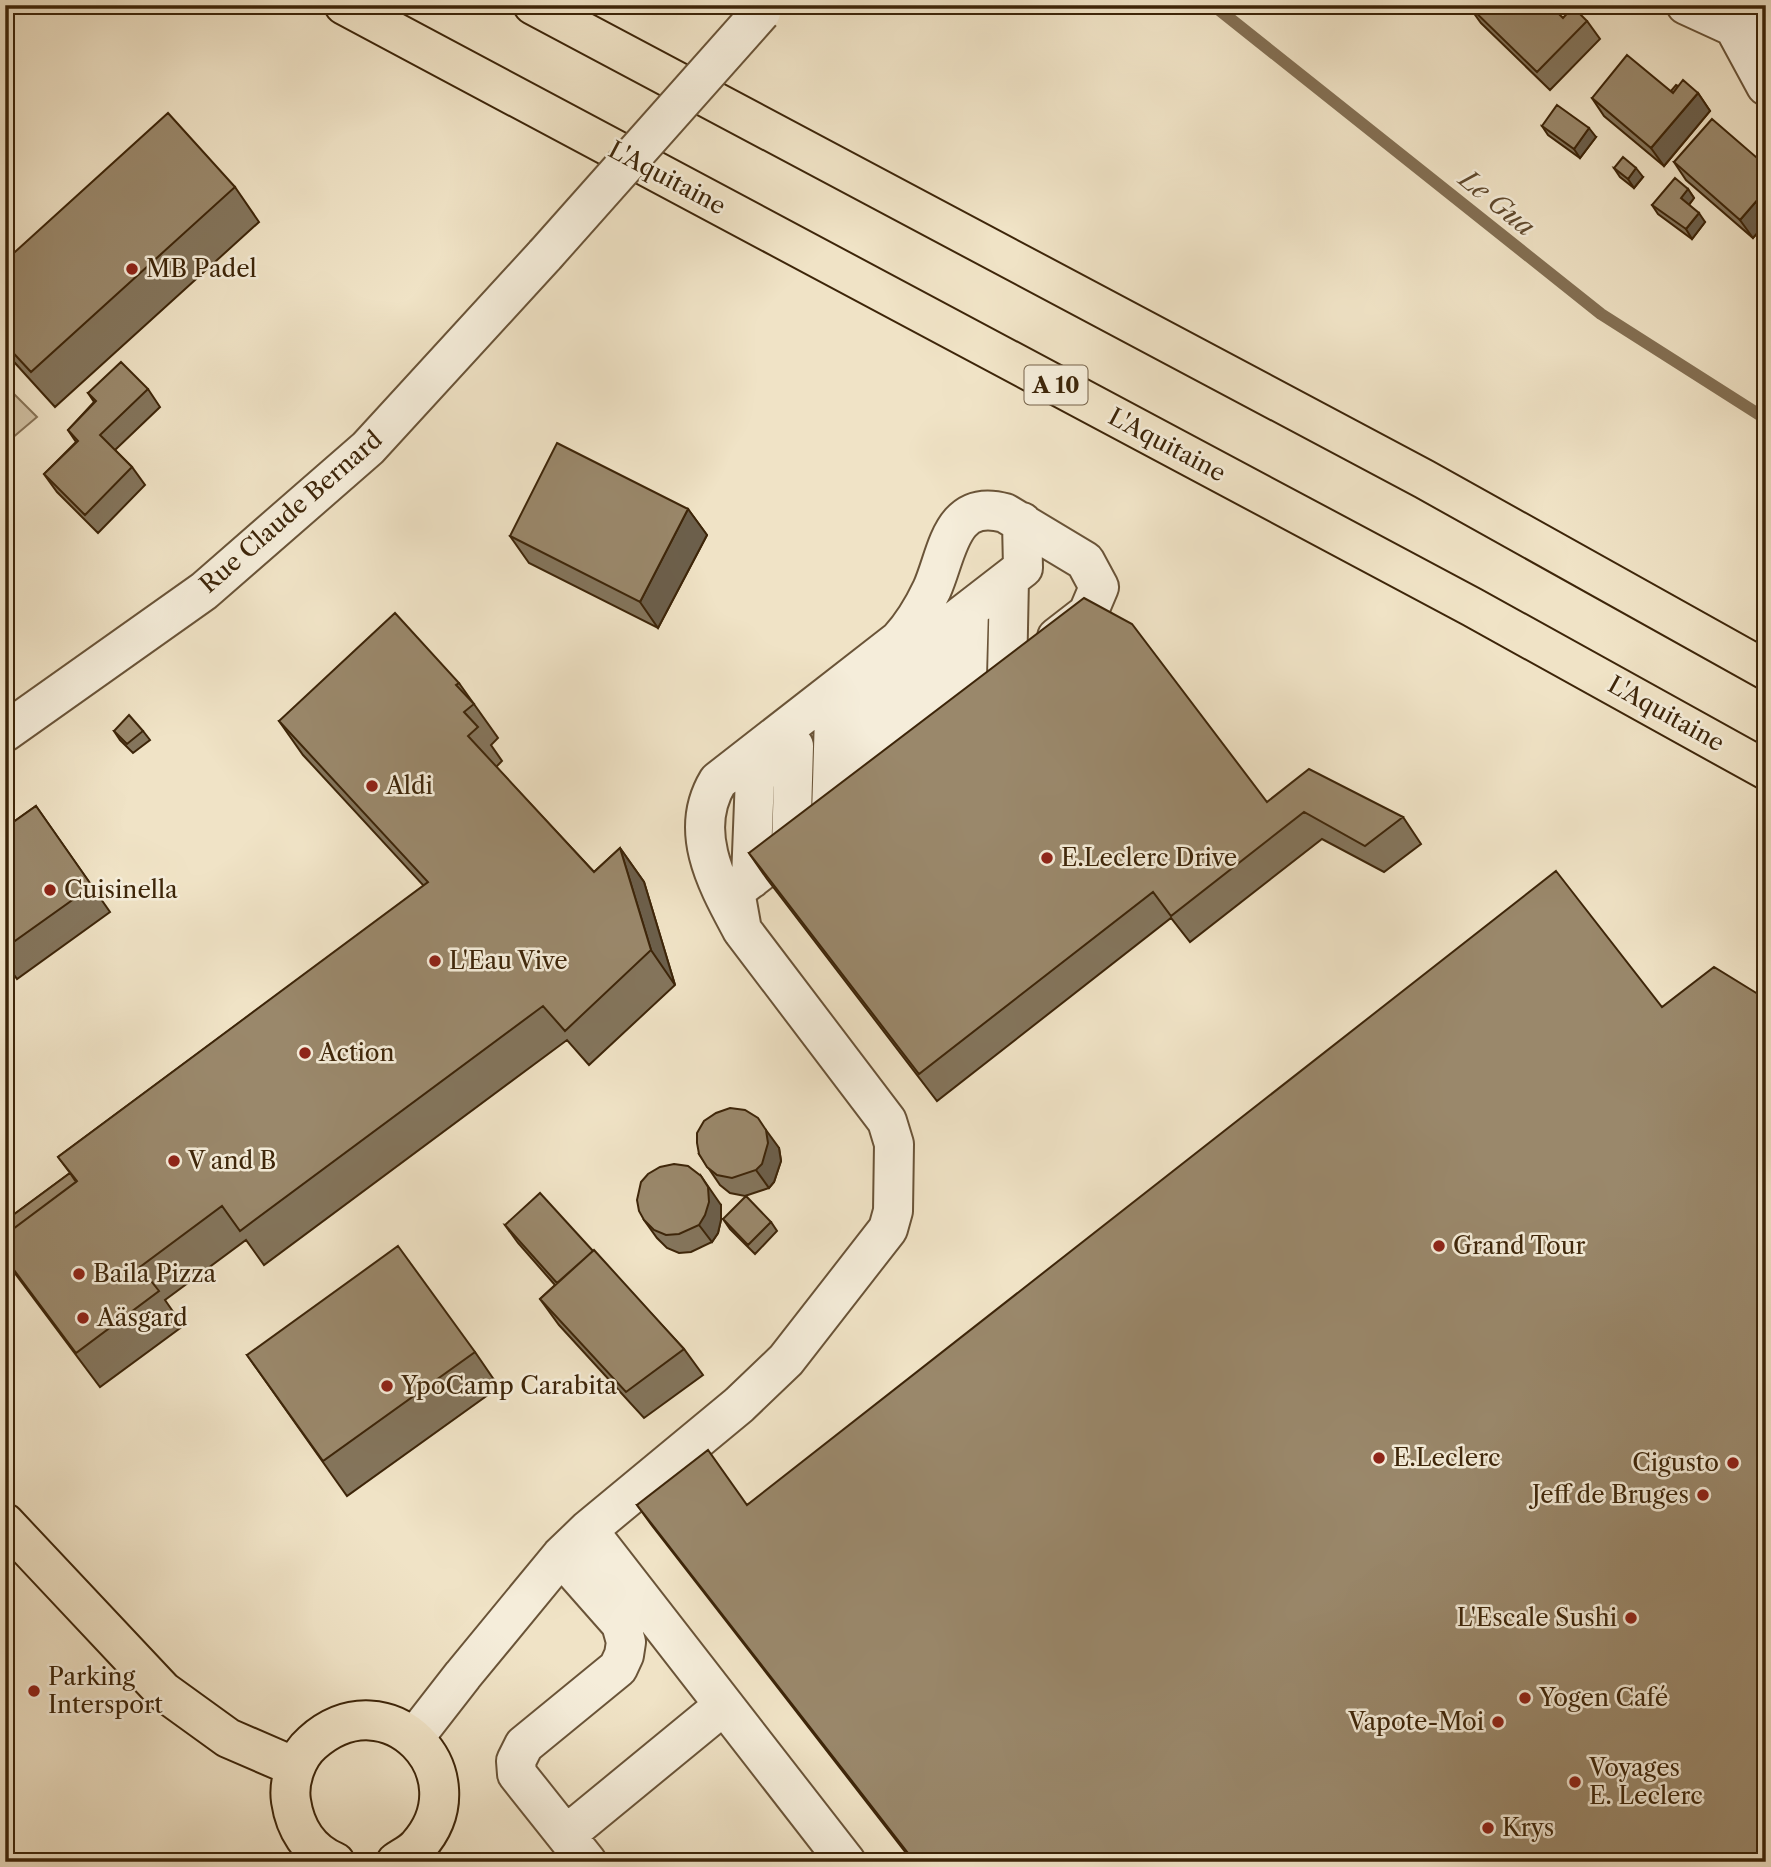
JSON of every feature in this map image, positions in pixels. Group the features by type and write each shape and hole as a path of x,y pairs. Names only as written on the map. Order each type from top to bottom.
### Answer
{"main road":[{"name":"L'Aquitaine","path":"344,5 1472,607 1766,769"},
{"path":"533,5 1424,479 1766,670"},
{"path":"5,1524 163,1691 228,1738 295,1767"},
{"path":"335,1862 323,1857 306,1840 294,1817 290,1792 295,1767 307,1747 325,1731 347,1721 371,1719 394,1725 414,1738 430,1758 438,1780 439,1805 431,1828 416,1848 396,1862"}],"street":[{"path":"1686,5 1750,25 1766,86"},
{"name":"Rue Claude Bernard","path":"5,732 204,591 368,448 545,255 764,9"},
{"path":"414,1738 561,1556 588,1530 739,1405 786,1360 888,1229 893,1211 894,1144 887,1121 743,930 718,884 706,842 705,824 710,794 718,782 899,640 910,628 925,604 947,544 962,519 981,510 1005,513 1085,561 1099,587 1088,613 736,891 743,930"},
{"path":"791,848 755,776 1023,568 1021,522"},
{"path":"936,733 950,624"},
{"path":"936,733 950,624"},
{"path":"936,733 950,624"},
{"path":"865,691 936,733"},
{"path":"791,848 804,739"},
{"path":"791,848 804,739"},
{"path":"588,1530 846,1862"},
{"path":"561,1556 621,1625 626,1642 618,1668 523,1745 516,1761 517,1774 576,1849 723,1706"}],"shaded area":[{"path":"5,385 37,417 5,444"}],"building":[{"path":"1468,5 1550,5 1563,18 1573,7 1587,21 1537,72"},
{"path":"1627,55 1673,93 1683,80 1698,93 1651,148 1592,98"},
{"path":"1557,105 1589,128 1574,149 1542,126"},
{"path":"168,113 235,187 31,372 5,344 5,261"},
{"path":"1712,119 1764,164 1766,162 1766,190 1740,220 1674,162"},
{"path":"1623,157 1636,168 1628,179 1614,168"},
{"path":"1675,178 1688,189 1681,198 1699,213 1686,229 1652,205"},
{"path":"121,362 148,389 100,435 132,467 85,515 44,474 78,441 68,430 96,401 88,393"},
{"path":"557,443 688,509 640,602 510,536"},
{"name":"E.Leclerc Drive","path":"1084,598 1132,624 1267,802 1309,769 1403,817 1365,846 1304,812 1171,916 1153,892 919,1074 749,853"},
{"path":"395,613 459,683 456,685 474,704 464,712 478,727 468,736 594,872 620,848 651,950 565,1031 543,1006 240,1231 222,1206 140,1267 159,1291 76,1353 5,1258 5,1235 77,1181 58,1157 428,882 279,721"},
{"path":"129,715 143,731 127,744 114,731"},
{"name":"Cuisinella","path":"36,806 92,886 5,948 5,828"},
{"name":"Grand Tour","path":"1556,871 1662,1007 1714,967 1766,999 1766,1862 915,1862 637,1505 708,1450 747,1505"},
{"path":"730,1108 745,1110 758,1118 766,1130 768,1143 762,1164 756,1170 732,1178 717,1175 707,1167 699,1154 697,1143 697,1133 704,1121"},
{"path":"674,1164 688,1166 701,1176 708,1187 709,1202 699,1225 679,1234 666,1235 654,1230 644,1220 637,1200 641,1182 648,1174 660,1167"},
{"path":"70,1173 76,1182 5,1235 5,1221"},
{"path":"540,1193 593,1251 557,1283 505,1225"},
{"path":"746,1196 771,1222 748,1245 723,1219"},
{"path":"398,1246 475,1352 323,1461 247,1355"},
{"path":"594,1250 684,1349 626,1392 540,1299"}],"waterway":[{"name":"Le Gua","path":"1213,5 1601,314 1766,419"}],"place":[{"name":"MB Padel","path":"132,269"},
{"name":"Aldi","path":"372,786"},
{"name":"E.Leclerc Drive","path":"1047,858"},
{"name":"Cuisinella","path":"50,890"},
{"name":"L'Eau Vive","path":"435,961"},
{"name":"Action","path":"305,1053"},
{"name":"V and B","path":"174,1161"},
{"name":"Grand Tour","path":"1439,1246"},
{"name":"Baila Pizza","path":"79,1274"},
{"name":"Aäsgard","path":"83,1318"},
{"name":"YpoCamp Carabita","path":"387,1386"},
{"name":"E.Leclerc","path":"1379,1458"},
{"name":"Cigusto","path":"1733,1463"},
{"name":"Jeff de Bruges","path":"1703,1495"},
{"name":"L'Escale Sushi","path":"1631,1618"},
{"name":"Parking Intersport","path":"34,1691"},
{"name":"Yogen Café","path":"1525,1698"},
{"name":"Vapote-Moi","path":"1498,1722"},
{"name":"Voyages E. Leclerc","path":"1575,1782"},
{"name":"Krys","path":"1488,1828"}]}
